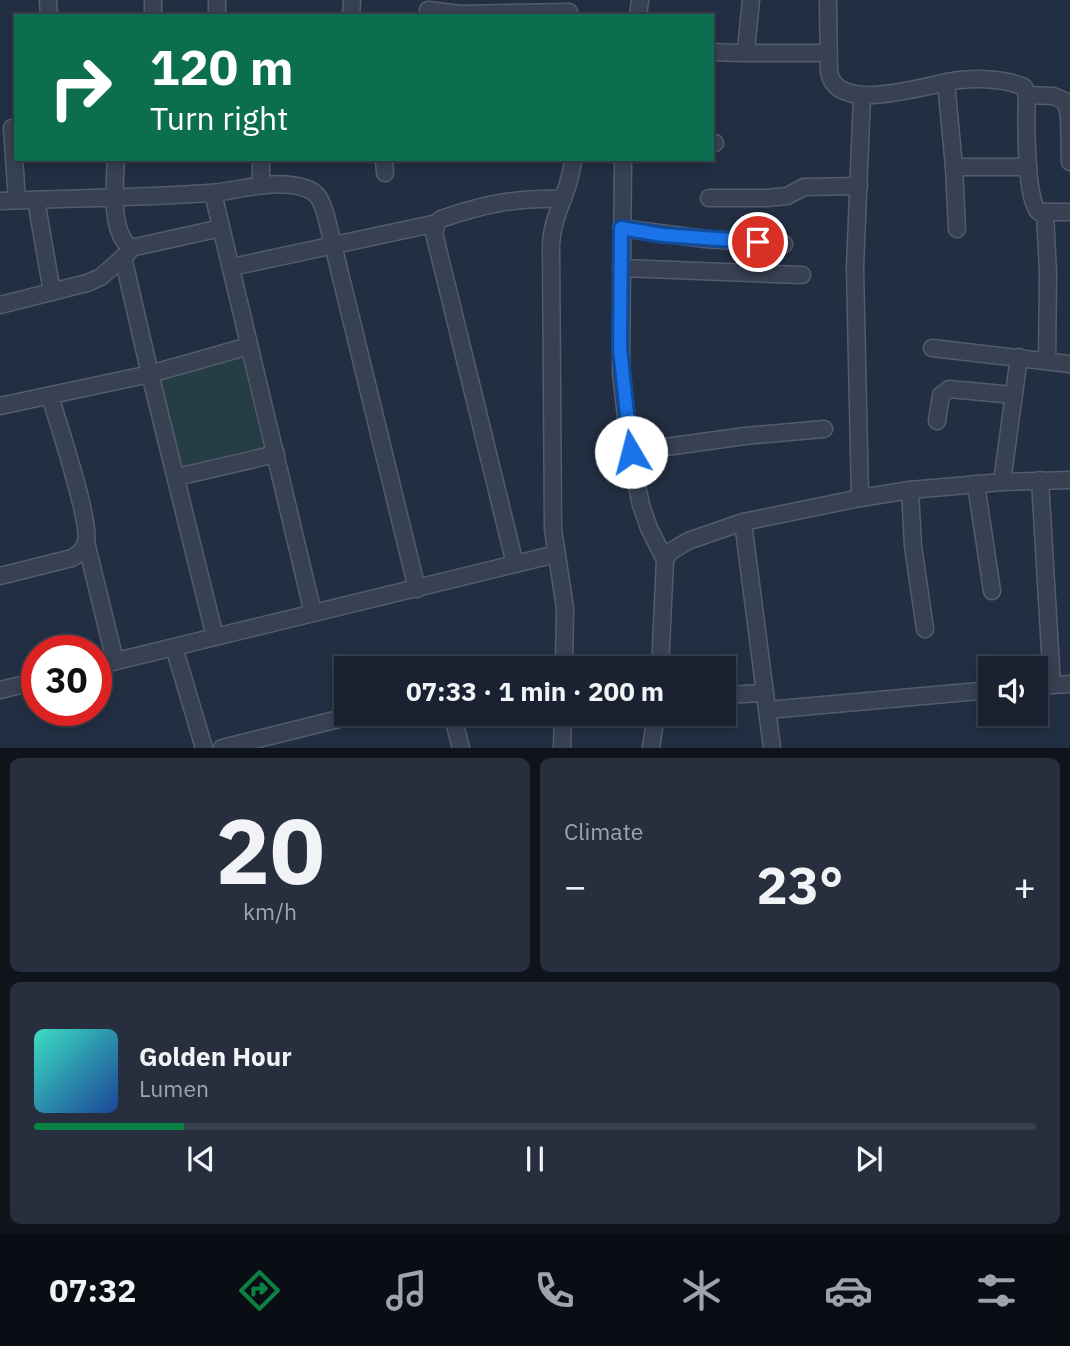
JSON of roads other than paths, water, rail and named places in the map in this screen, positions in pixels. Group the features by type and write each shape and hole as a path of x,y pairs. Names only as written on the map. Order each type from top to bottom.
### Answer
{"street":[{"path":"744,53 748,46 751,0"},
{"path":"828,0 830,82 836,88 862,96 946,82 980,80 1014,83 1024,87 1027,95 1028,167 1032,204 1039,212 1070,212"},
{"path":"427,9 471,14 569,9"},
{"path":"714,52 828,53"},
{"path":"946,82 957,229"},
{"path":"1027,95 1053,96 1065,100 1069,115 1070,162"},
{"path":"860,498 855,310 862,96"},
{"path":"12,128 14,157"},
{"path":"14,161 17,200"},
{"path":"116,161 114,198 118,228 126,245 150,374 215,637"},
{"path":"261,161 261,185"},
{"path":"563,656 565,608 553,529 551,229 570,184 573,161"},
{"path":"623,161 621,373 641,505 665,560 661,656"},
{"path":"954,167 1028,167"},
{"path":"0,201 214,193 261,185 287,184 314,191 321,201 333,245 417,589"},
{"path":"709,198 767,198 787,196 804,187 859,186"},
{"path":"214,193 220,228 232,267 313,613"},
{"path":"232,267 437,222 509,200 563,199"},
{"path":"36,200 52,292"},
{"path":"1045,213 1048,273 1047,361"},
{"path":"437,222 435,240 515,564"},
{"path":"0,305 87,284 101,277 127,253 220,228"},
{"path":"621,228 673,236 784,244"},
{"path":"621,268 802,275"},
{"path":"0,406 150,374 249,346"},
{"path":"933,348 1070,364"},
{"path":"1002,482 1019,357"},
{"path":"937,421 941,395 949,389 1014,395"},
{"path":"50,396 83,512 86,542 115,661"},
{"path":"631,452 745,436 824,429"},
{"path":"177,477 276,454"},
{"path":"1040,480 1043,656"},
{"path":"665,560 670,552 688,541 743,522 860,498 976,484 1070,480"},
{"path":"976,484 992,591"},
{"path":"910,490 913,546 925,629"},
{"path":"743,522 772,747"},
{"path":"0,576 72,558 81,552 86,542"},
{"path":"112,662 556,554"},
{"path":"174,647 204,747"},
{"path":"1048,685 1070,684"},
{"path":"0,690 21,685"},
{"path":"768,710 978,691"},
{"path":"736,695 765,694"},
{"path":"222,747 334,720"},
{"path":"455,726 461,747"},
{"path":"562,747 563,726"},
{"path":"651,747 654,726"}]}
